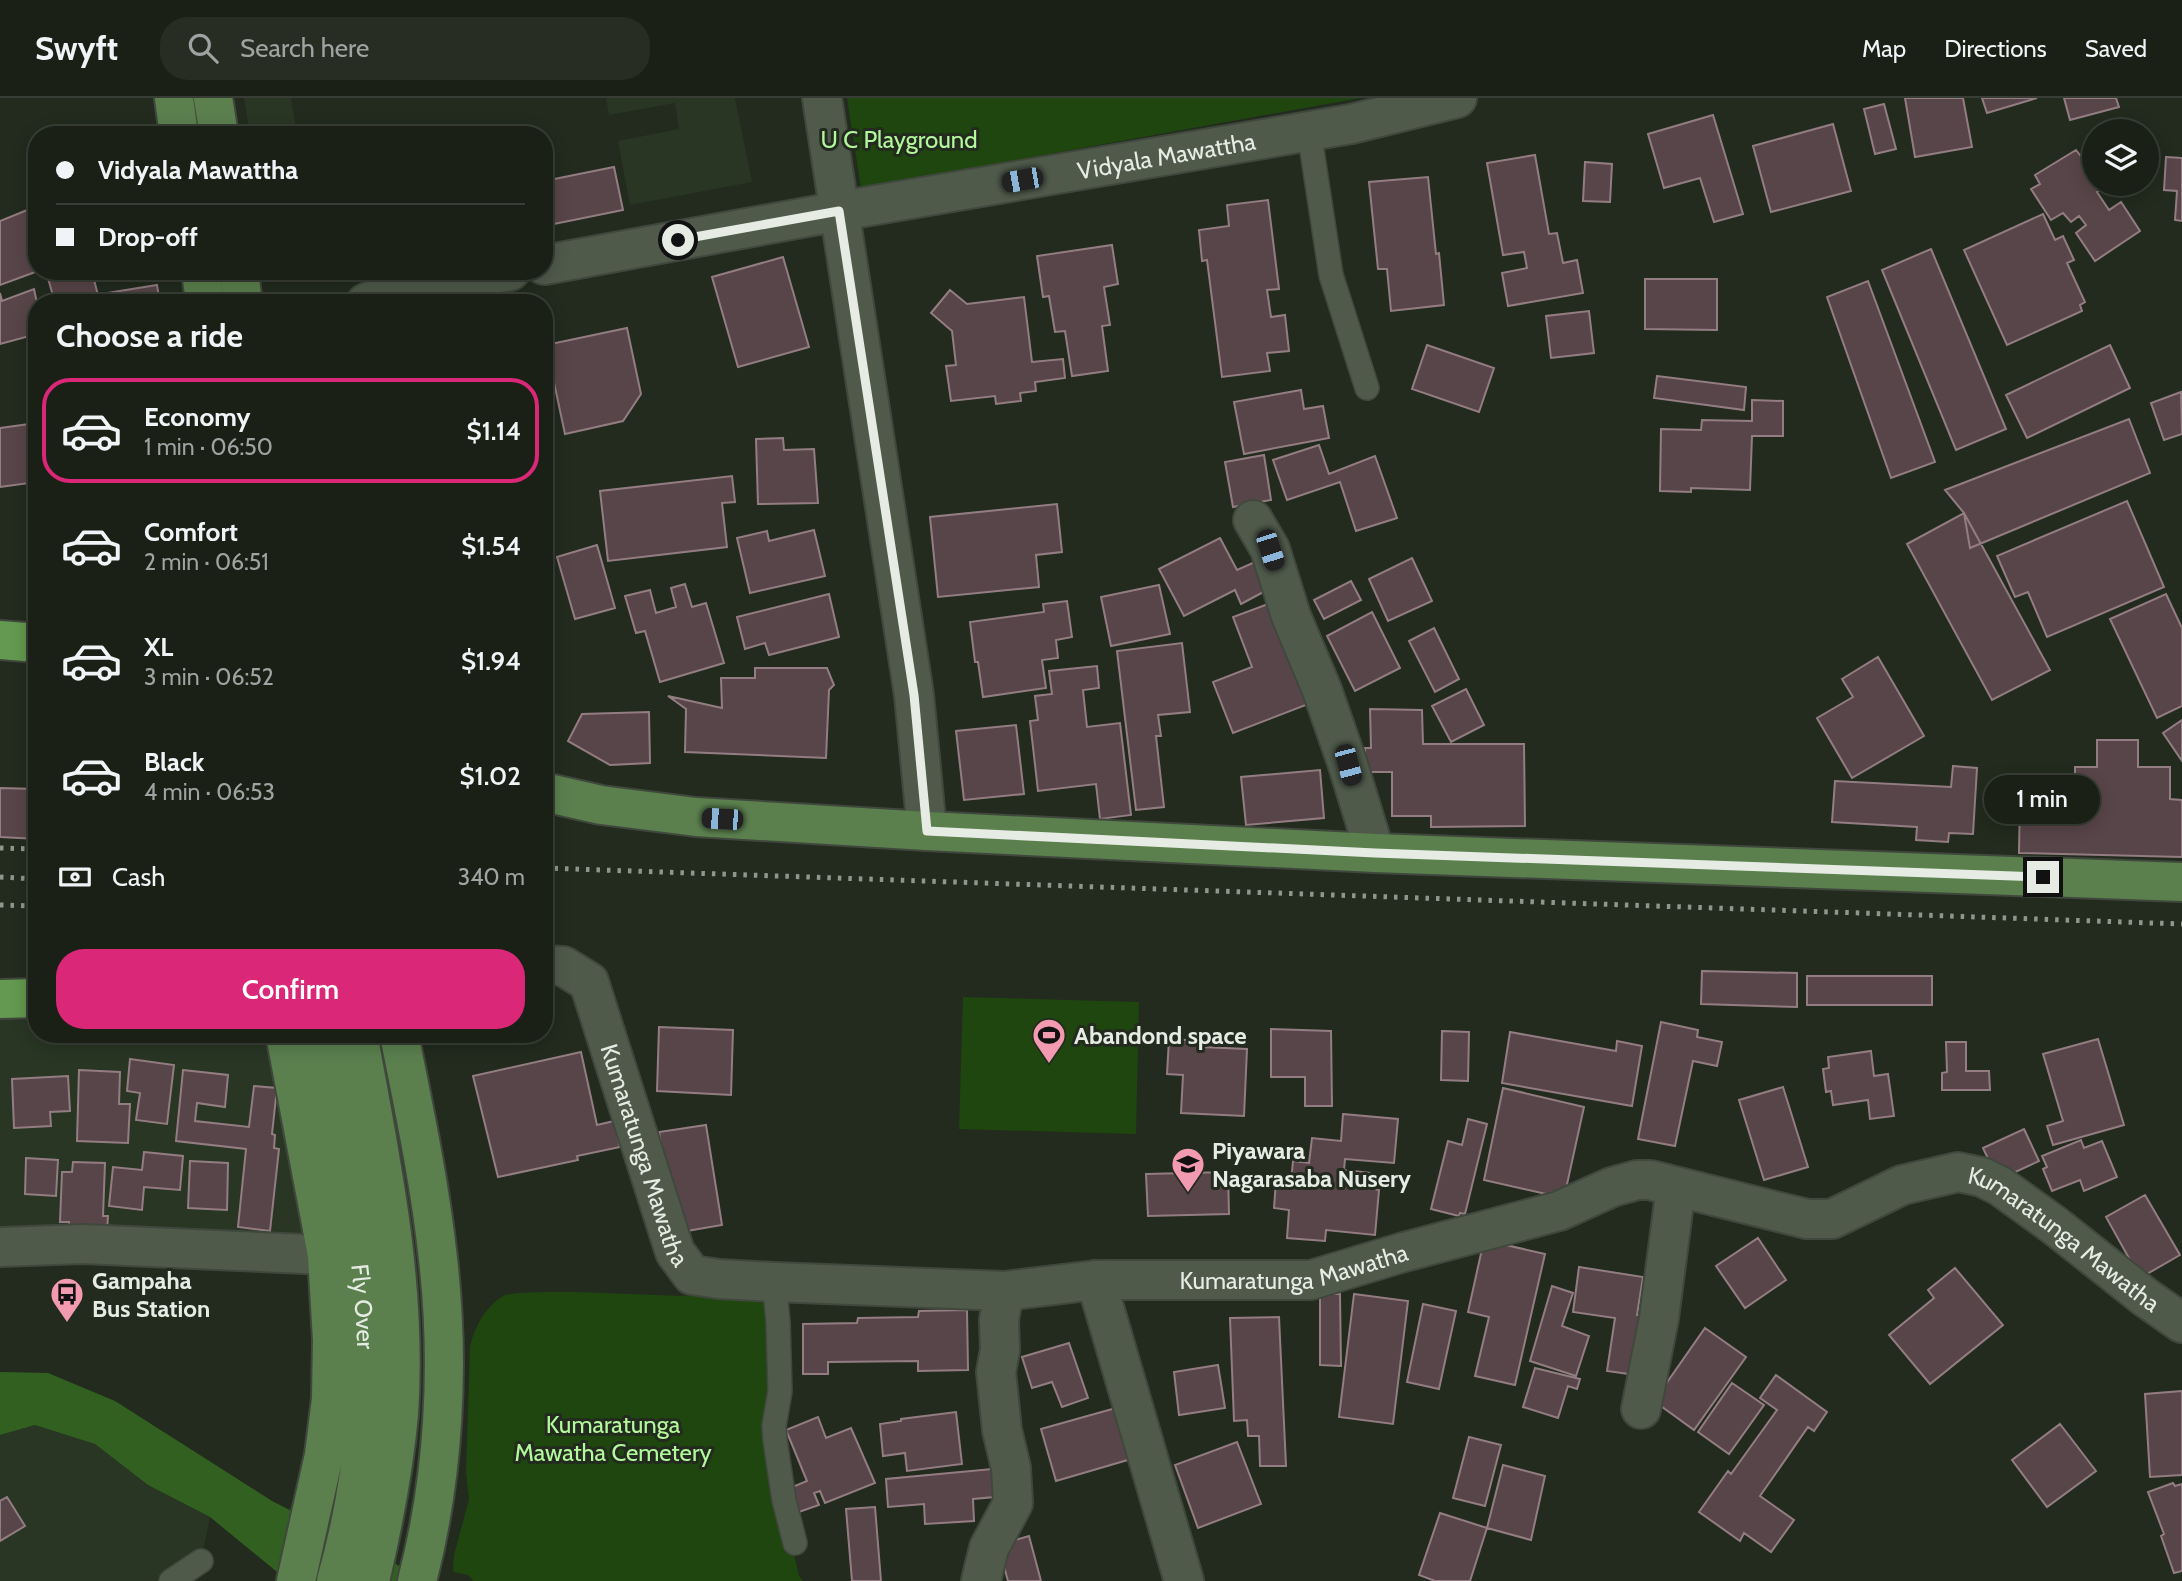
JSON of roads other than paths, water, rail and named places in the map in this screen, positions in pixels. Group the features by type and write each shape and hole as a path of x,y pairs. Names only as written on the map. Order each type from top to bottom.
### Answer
{"highway":[{"path":"0,640 28,642"},
{"path":"0,999 28,998"}],"main road":[{"path":"174,98 178,126"},
{"path":"213,98 218,126"},
{"path":"553,794 601,805 696,817 927,831 1375,853 2182,882"},
{"path":"287,1043 327,1255 332,1340 331,1399 324,1455 296,1581"},
{"name":"Fly Over","path":"323,1043 352,1202 365,1351 365,1417 360,1468 351,1529 337,1581"},
{"name":"Fly Over","path":"360,1043 391,1227 400,1343 399,1412 392,1476 370,1581"},
{"path":"402,1043 438,1259 444,1341 443,1403 421,1567"}],"street":[{"path":"822,98 914,695 927,831"},
{"name":"Vidyala Mawattha","path":"553,263 839,211 1351,124 1457,98"},
{"path":"388,294 461,280"},
{"path":"1253,520 1270,550 1291,616 1322,690 1375,853"},
{"name":"Kumaratunga Mawatha","path":"553,965 563,966 589,982 675,1252 692,1275 774,1282 1004,1291 1096,1280 1311,1280 1559,1211 1612,1186 1637,1180 1650,1180 1807,1219 1832,1219 1902,1185 1958,1172 1982,1177 2000,1186 2145,1297 2182,1322"},
{"path":"1640,1409 1659,1318 1676,1187"},
{"path":"0,1247 83,1244 327,1255"},
{"path":"1096,1280 1184,1581"},
{"path":"981,1581 989,1548 1013,1503 1011,1468 1002,1430 996,1372 1000,1350 999,1320 1004,1291"}],"lane":[{"path":"1309,131 1331,275 1367,388"},
{"path":"774,1282 780,1391 774,1426 775,1440 783,1500 795,1543"},
{"path":"171,1581 201,1561"}],"railway":[{"path":"0,848 28,849"},
{"path":"553,868 2182,924"},
{"path":"0,877 28,879"},
{"path":"0,905 28,906"}],"place":[{"name":"Abandond space","path":"1049,1065"},
{"name":"Piyawara Nagarasaba Nusery","path":"1188,1194"},
{"name":"Gampaha Bus Station","path":"67,1324"}],"park label":[{"name":"U C Playground","path":"899,139"},
{"name":"Kumaratunga Mawatha Cemetery","path":"613,1438"}]}
